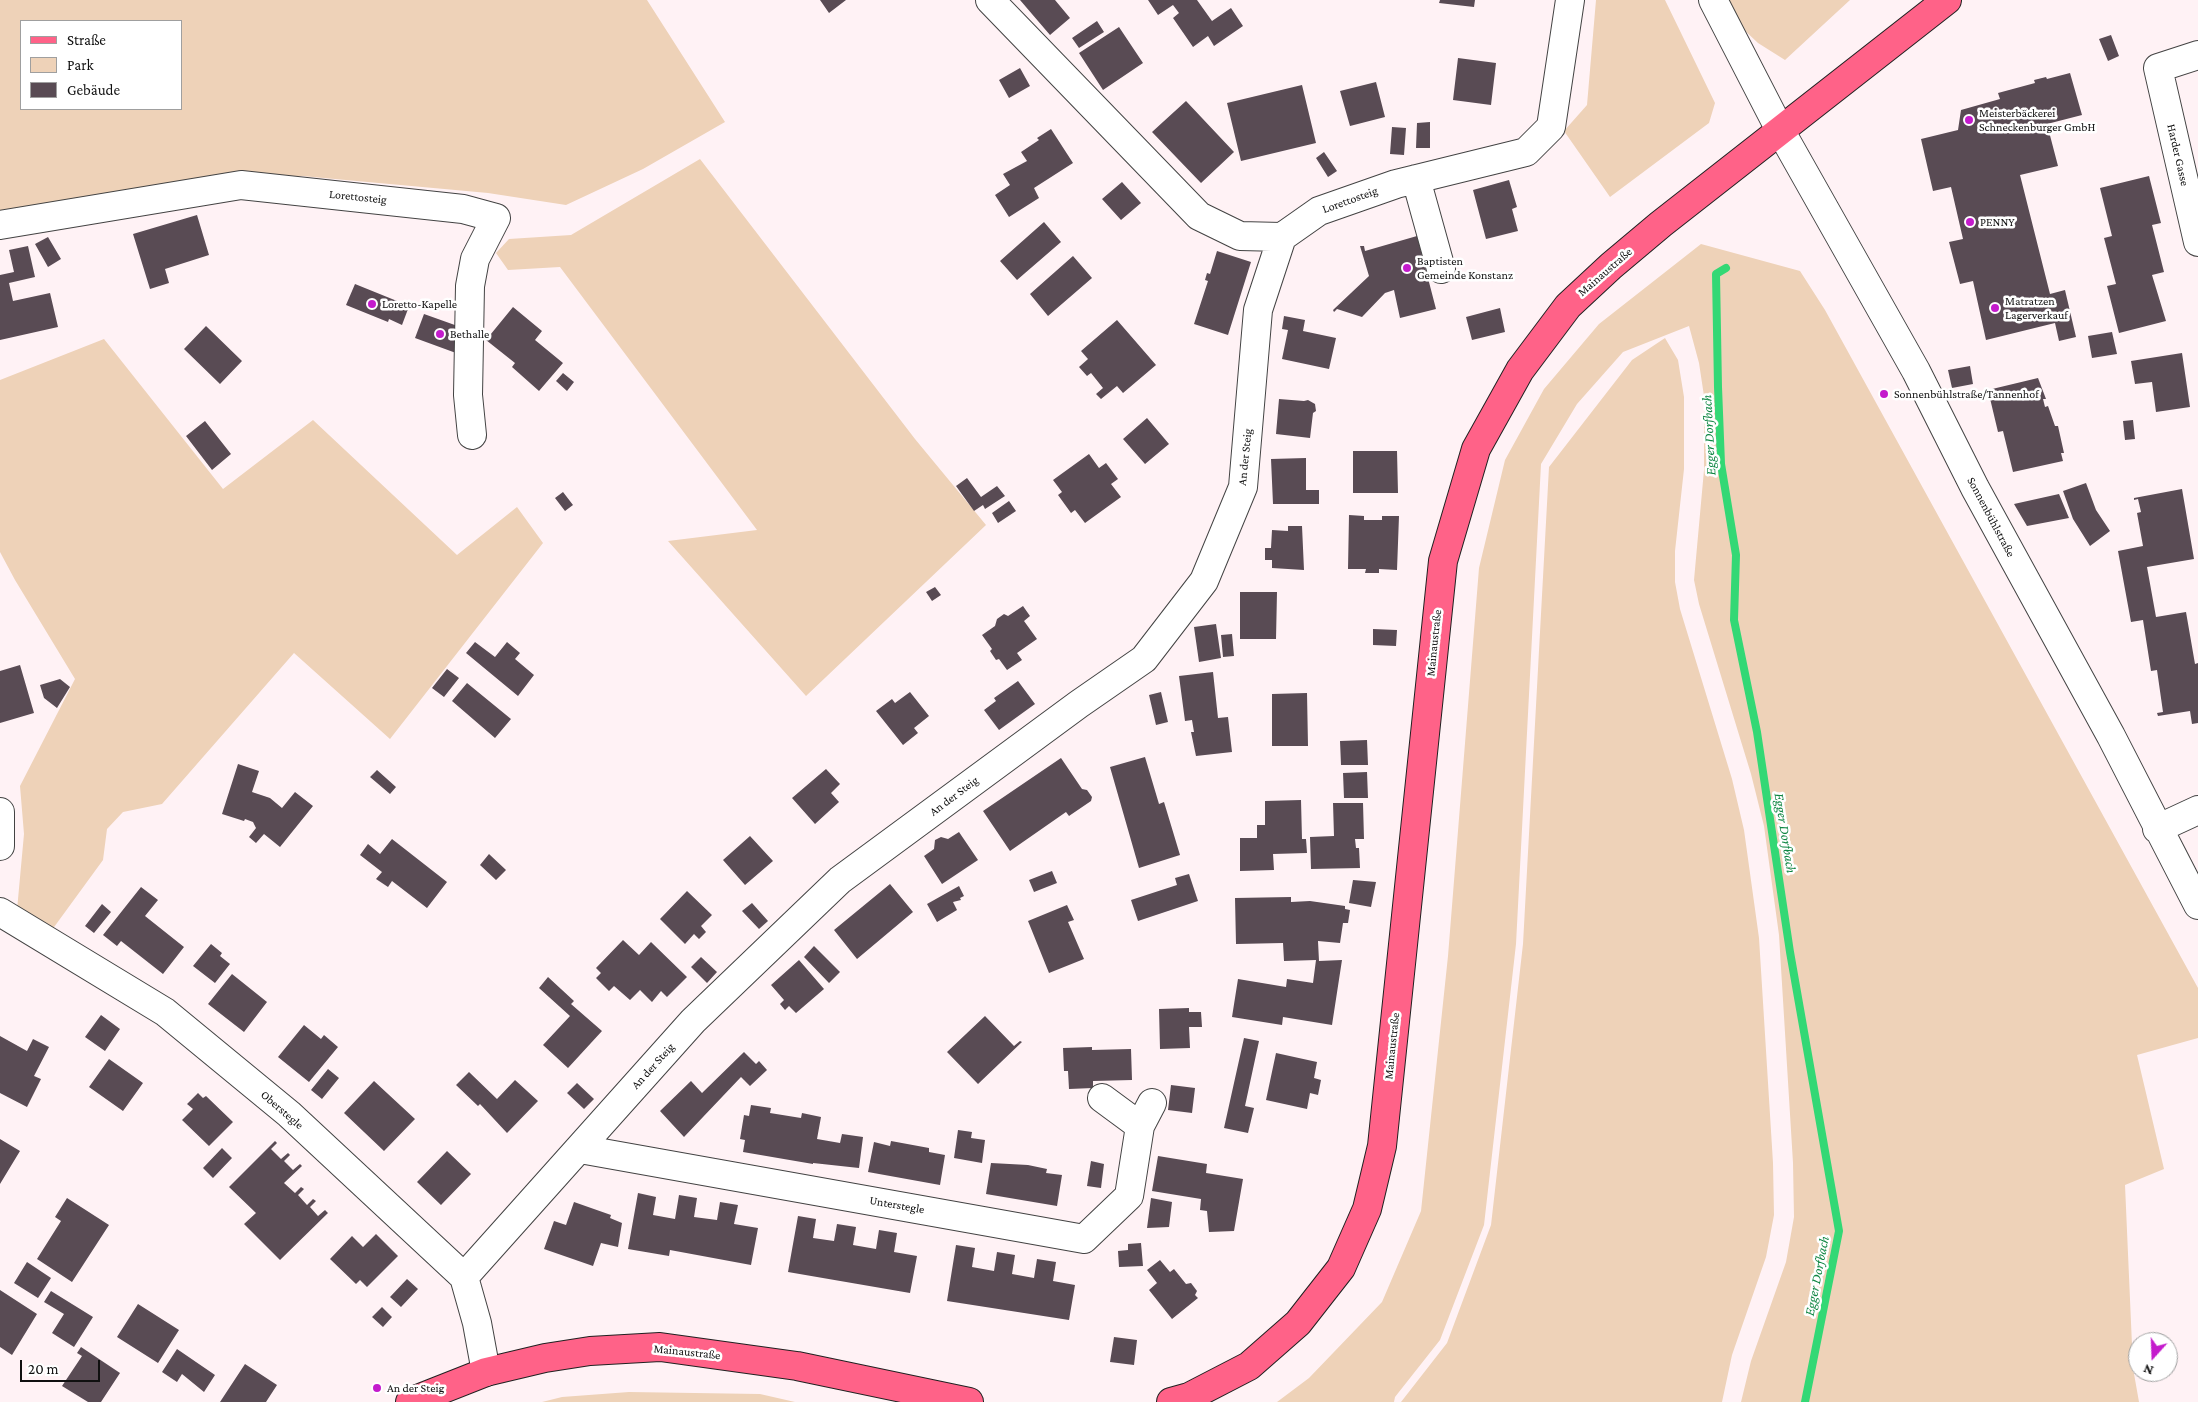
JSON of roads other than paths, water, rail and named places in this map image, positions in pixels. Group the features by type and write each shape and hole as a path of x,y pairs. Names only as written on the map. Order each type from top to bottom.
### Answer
{"main road":[{"name":"Mainaustraße","path":"1171,1402 1189,1397 1249,1366 1298,1323 1340,1268 1367,1209 1382,1146 1443,561 1476,449 1520,370 1568,306 1661,224 1947,0"},
{"name":"Mainaustraße","path":"410,1402 486,1372 545,1358 590,1351 660,1347 797,1366 968,1402"}],"street":[{"path":"990,0 1199,216 1240,236 1282,237"},
{"name":"Lorettosteig","path":"1282,237 1319,211 1416,179 1526,152 1551,127 1570,0"},
{"name":"Sonnenbühlstraße","path":"1713,0 1780,130 1916,371 1974,488 2111,736 2198,905"},
{"name":"Harder Gasse","path":"2198,55 2158,68 2198,242"},
{"path":"1416,179 1441,270"},
{"name":"Lorettosteig","path":"0,225 241,185 463,209 496,218 475,259 470,286 468,395 472,435"},
{"name":"An der Steig","path":"464,1277 693,1021 840,880 1079,704 1144,659 1204,581 1243,487 1258,310 1282,237"},
{"path":"2158,829 2198,810"},
{"path":"0,812 0,846"},
{"name":"Oberstegle","path":"0,912 165,1012 289,1114 464,1277"},
{"name":"Unterstegle","path":"580,1148 1084,1238 1129,1196 1146,1115 1102,1098"},
{"path":"464,1277 477,1323 486,1372"}],"waterway":[{"name":"Egger Dorfbach","path":"1726,268 1716,274 1718,387 1721,464 1736,555 1734,620 1757,732 1790,952 1839,1231 1805,1402"}],"place":[{"name":"Meisterbäckerei Schneckenburger GmbH","path":"1969,120"},
{"name":"PENNY","path":"1970,222"},
{"name":"Baptisten Gemeinde Konstanz","path":"1407,268"},
{"name":"Loretto-Kapelle","path":"372,304"},
{"name":"Matratzen Lagerverkauf","path":"1995,308"},
{"name":"Bethalle","path":"440,334"},
{"name":"Sonnenbühlstraße/Tannenhof","path":"1884,394"},
{"name":"An der Steig","path":"377,1388"}]}
